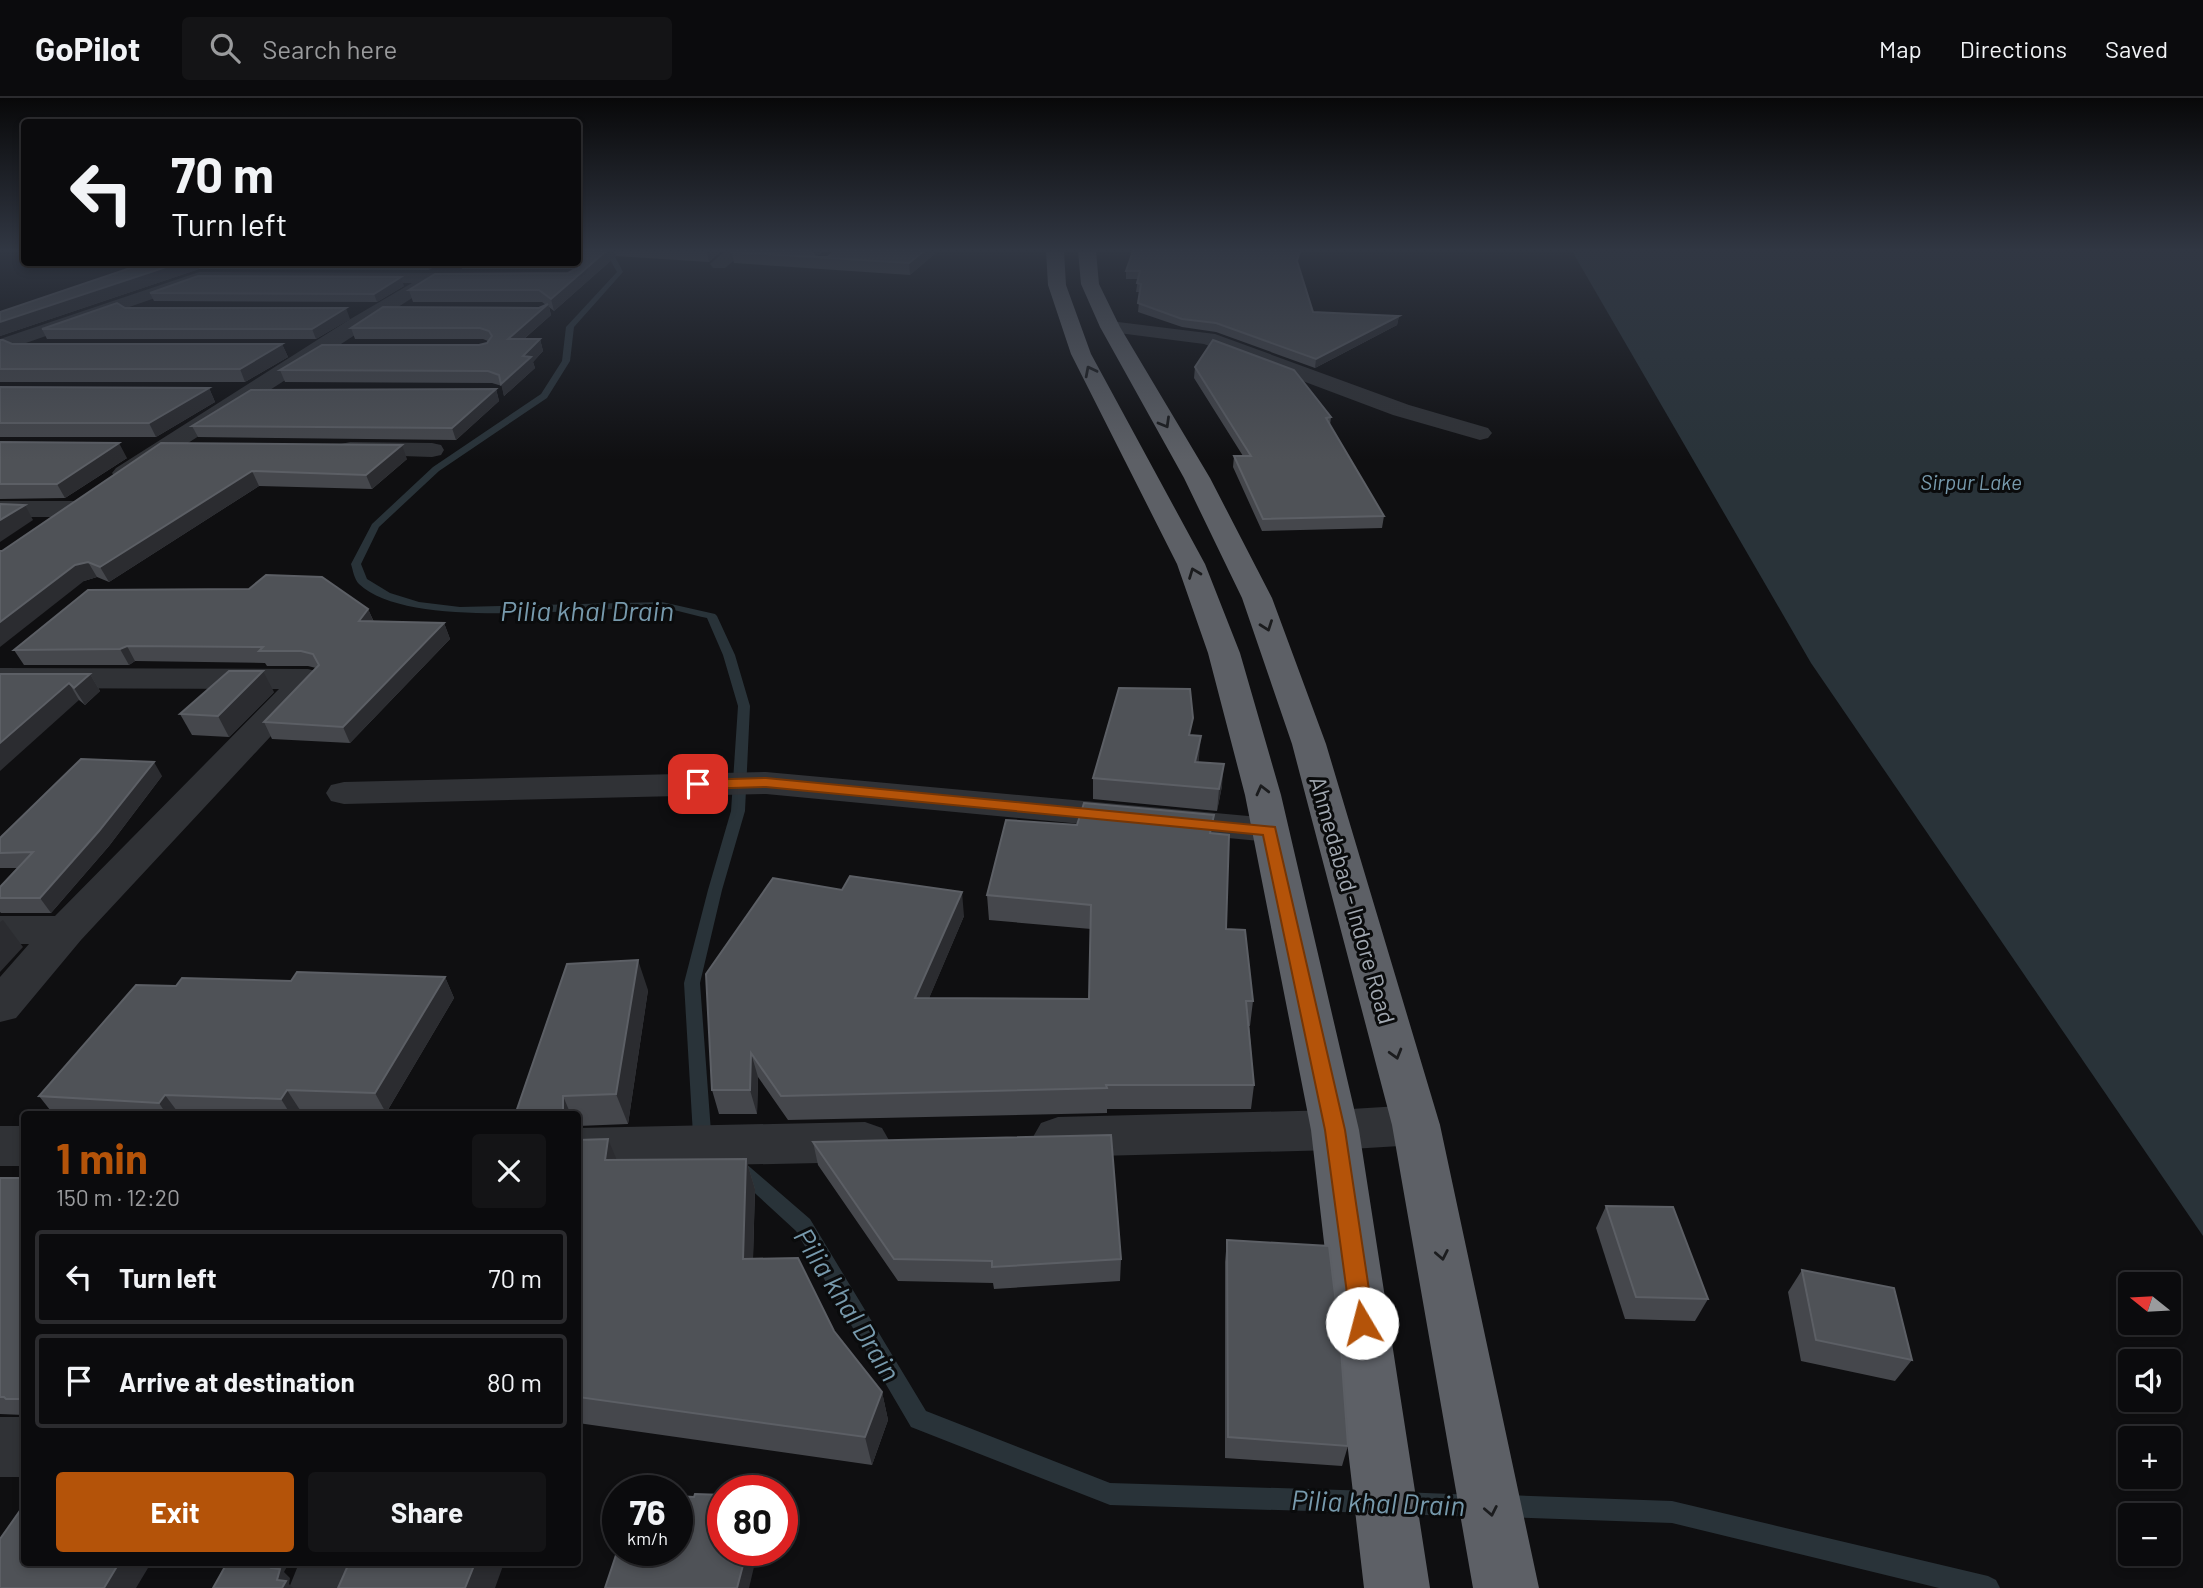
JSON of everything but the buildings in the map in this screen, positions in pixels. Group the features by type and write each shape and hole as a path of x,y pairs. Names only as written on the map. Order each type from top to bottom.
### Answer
{"highway":[{"path":"1069,321 1081,354 1191,564 1224,653 1263,795 1335,1130 1397,1588"},
{"name":"Ahmedabad - Indore Road","path":"1107,321 1197,478 1257,598 1309,744 1416,1125 1506,1588"}],"street":[{"path":"0,347 72,321"},
{"path":"42,530 164,446 363,321"},
{"path":"1110,327 1208,338 1401,410 1480,433"},
{"path":"0,347 55,348"},
{"path":"276,349 359,349"},
{"path":"207,393 289,393"},
{"path":"123,446 204,447"},
{"path":"325,448 432,450"},
{"path":"0,509 73,509"},
{"path":"0,1006 66,930 308,678 7,665"},
{"path":"344,793 766,783 1270,830"},
{"path":"0,930 66,930"},
{"path":"1018,1138 1335,1130 1416,1125"},
{"path":"581,1148 908,1140"},
{"path":"0,1146 21,1146"},
{"path":"0,1447 21,1447"},
{"path":"322,1588 330,1566"}],"water":[{"name":"Sirpur Lake","path":"1612,321 2203,321 2203,1236 1811,663"}],"waterway":[{"name":"Pilia khal Drain","path":"576,321 570,327 566,361 544,396 436,469 375,526 356,564 362,581 386,595 418,605 460,610 662,605 711,616 729,655 744,706 738,811 692,983 702,1135 707,1140"},
{"name":"Pilia khal Drain","path":"738,1167 803,1225 919,1419 1110,1494 1373,1502"},
{"name":"Pilia khal Drain","path":"1400,1503 1477,1506"},
{"name":"Pilia khal Drain","path":"1505,1506 1672,1512 1988,1588"}],"route":[{"path":"698,784 766,783 1270,830 1335,1130 1362,1323"}]}
